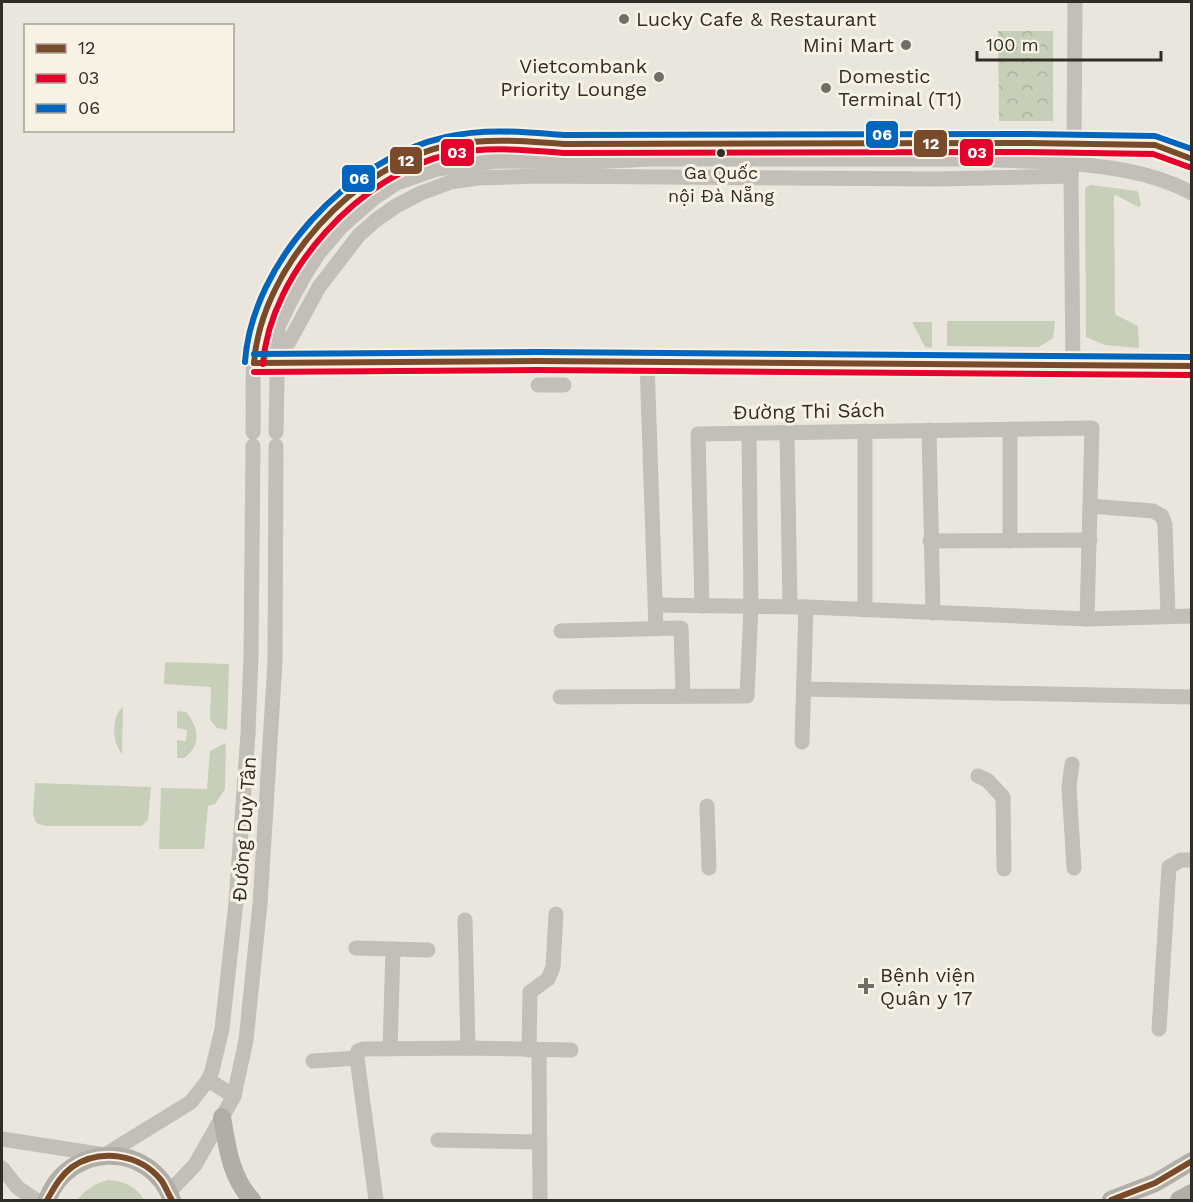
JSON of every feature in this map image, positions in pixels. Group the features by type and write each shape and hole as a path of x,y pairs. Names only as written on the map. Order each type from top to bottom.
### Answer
{"main road":[{"path":"222,1117 232,1168 244,1191 252,1200"},
{"path":"47,1200 59,1178 71,1167 87,1159 105,1155 120,1156 149,1169 160,1179 170,1196"},
{"path":"1111,1200 1155,1183 1191,1161"},
{"path":"1179,1200 1191,1193"}],"street":[{"path":"1073,365 1071,176 1074,144 1075,2"},
{"name":"Đường Duy Tân","path":"105,1155 191,1102 212,1071 222,1029 237,892 251,656 256,339 263,312 285,273 316,228 351,193 394,164 434,149 475,141 564,144 1028,142 1155,145 1191,159"},
{"name":"Đường Duy Tân","path":"170,1196 195,1165 234,1096 246,1040 260,904 275,662 278,327 306,273 329,240 358,211 397,183 437,169 497,161 970,159 1055,162 1126,170 1164,180 1191,193"},
{"path":"277,364 319,288 359,235 396,206 421,193 451,182 477,178 537,176 936,179 1071,176"},
{"path":"254,363 647,362 1191,366"},
{"path":"647,362 656,629"},
{"path":"538,385 564,385"},
{"name":"Đường Thi Sách","path":"702,606 698,434 1092,428 1090,506"},
{"path":"1010,429 1010,541"},
{"path":"929,430 933,613"},
{"path":"865,432 865,610"},
{"path":"560,697 747,696 751,606 749,434"},
{"path":"787,434 804,689 802,742"},
{"path":"1087,619 1090,506 1153,511 1162,516 1165,525 1168,616"},
{"path":"930,541 1090,540"},
{"path":"253,545 275,546"},
{"path":"656,605 798,607 1087,619 1191,616"},
{"path":"561,632 681,628 682,696"},
{"path":"804,689 1191,697"},
{"path":"1072,764 1070,787 1074,868"},
{"path":"978,776 987,780 1003,797 1004,869"},
{"path":"707,806 709,868"},
{"path":"1159,1029 1169,867 1180,860 1191,860"},
{"path":"540,1200 530,992 548,979 553,967 556,914"},
{"path":"465,920 468,1048"},
{"path":"356,948 428,950"},
{"path":"390,1049 393,949"},
{"path":"376,1200 358,1052 363,1049 468,1048 571,1050"},
{"path":"313,1061 357,1058"},
{"path":"208,1080 234,1096"},
{"path":"2,1139 105,1155"},
{"path":"438,1140 538,1142"},
{"path":"2,1168 18,1188 36,1200"}],"green space":[{"path":"998,31 1053,31 1053,121 999,121"},
{"path":"1090,185 1137,191 1139,195 1141,206 1138,207 1114,196 1115,312 1116,315 1138,326 1139,348 1105,345 1086,337 1085,188"},
{"path":"947,321 1055,321 1053,338 1039,347 947,346"},
{"path":"912,322 932,322 932,348 925,347"},
{"path":"165,662 229,664 227,730 217,728 210,720 211,687 164,684"},
{"path":"123,707 122,754 116,743 114,730 116,717"},
{"path":"177,711 186,712 194,724 197,736 194,748 184,758 177,758 177,740 186,741 187,730 177,728"},
{"path":"226,743 225,789 215,804 208,806 204,849 159,849 161,788 207,789 210,751"},
{"path":"35,783 151,787 148,820 142,826 45,826 36,823 33,814"},
{"path":"108,1180 129,1185 144,1200 77,1200 91,1187"}],"transit line":[{"name":"06","path":"245,362 252,324 266,288 286,252 312,220 342,191 375,167 410,149 446,137 475,132 564,135 1155,136 1192,149"},
{"name":"12","path":"254,363 261,327 274,291 294,257 319,225 349,197 381,173 415,156 450,145 478,141 564,144 1155,145 1192,159"},
{"name":"03","path":"263,364 269,329 283,295 302,262 326,232 354,205 384,182 417,165 450,154 507,149 564,153 1153,154 1189,167"},
{"name":"06","path":"254,354 537,352 1192,357"},
{"name":"12","path":"254,363 537,361 1192,366"},
{"name":"03","path":"254,372 537,370 1192,375"},
{"name":"12","path":"47,1200 61,1178 72,1167 95,1157 107,1156 131,1159 142,1164 161,1180 172,1200"},
{"name":"12","path":"1111,1200 1155,1183 1192,1161"}],"place":[{"name":"Lucky Cafe & Restaurant","path":"624,19"},
{"name":"Mini Mart","path":"906,45"},
{"name":"Vietcombank Priority Lounge","path":"659,77"},
{"name":"Domestic Terminal (T1)","path":"826,88"},
{"name":"Ga Quốc nội Đà Nẵng","path":"721,153"},
{"name":"Bệnh viện Quân y 17","path":"866,986"}]}
